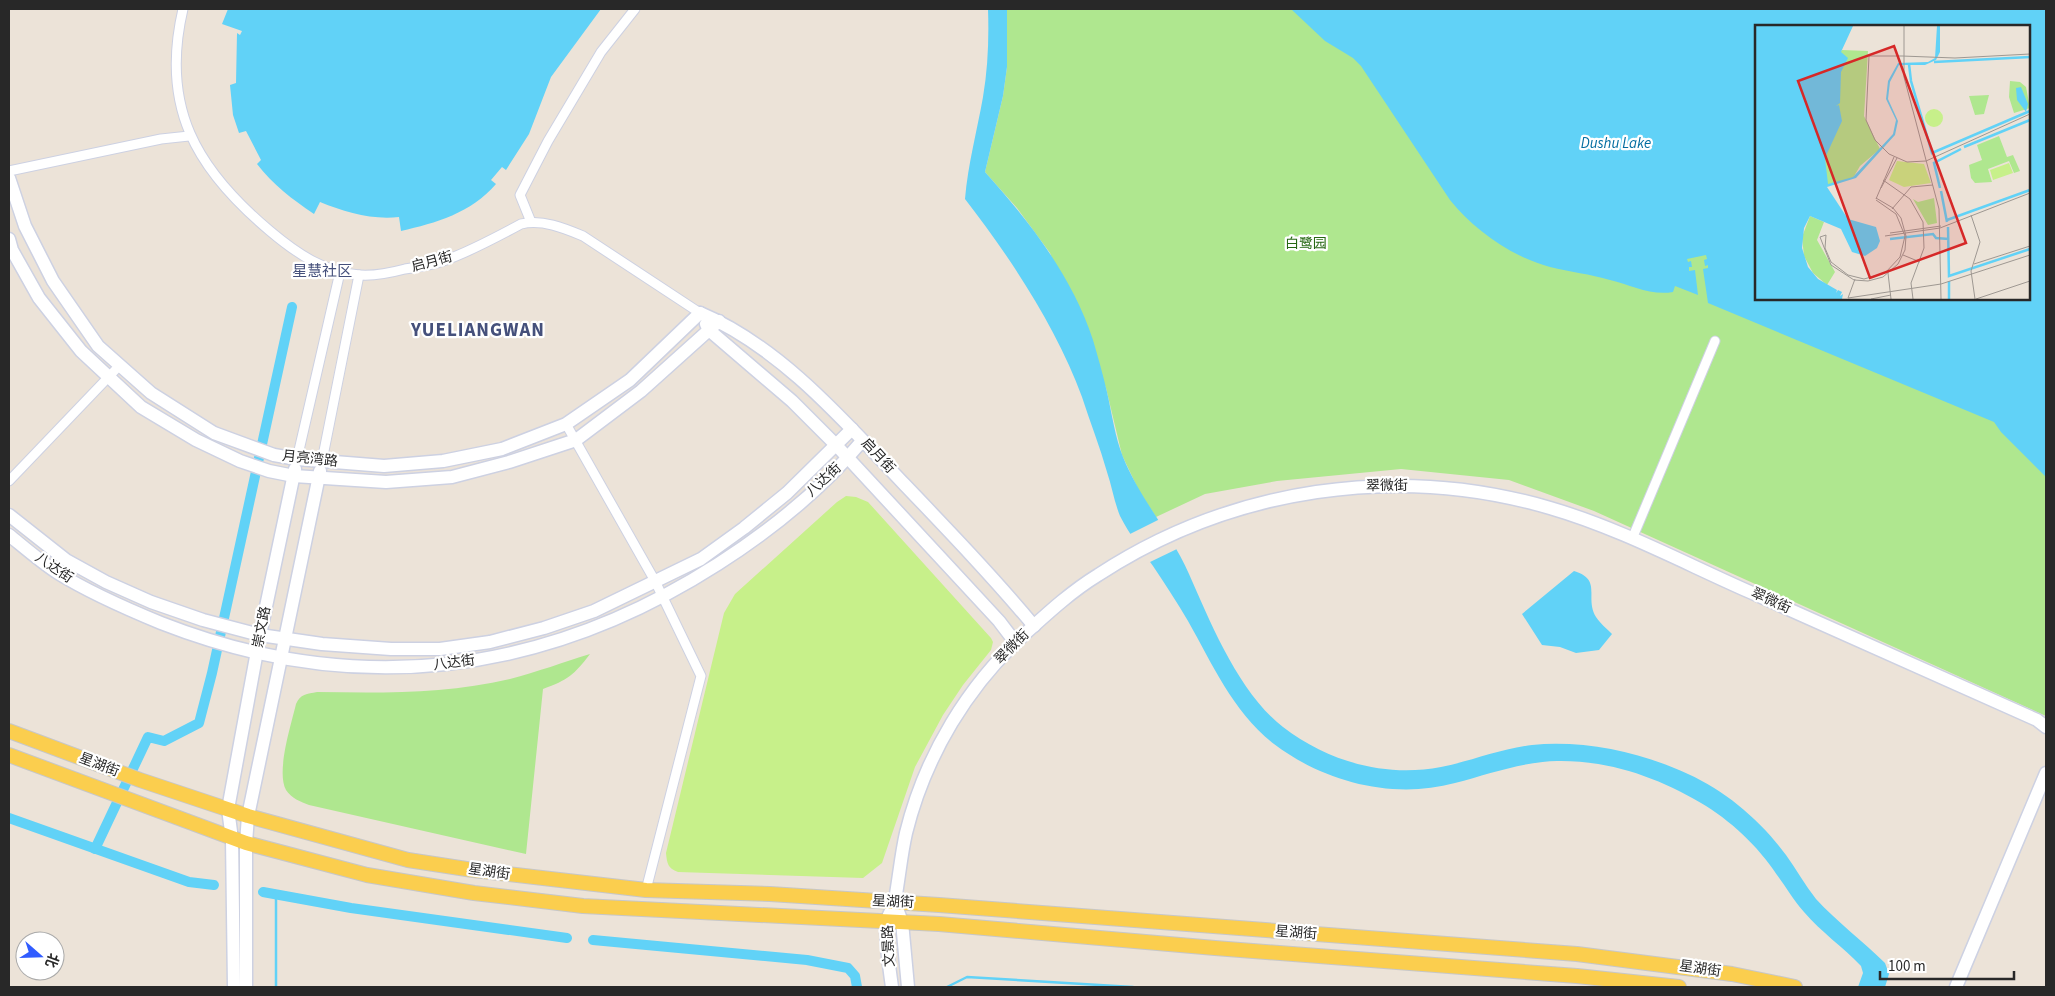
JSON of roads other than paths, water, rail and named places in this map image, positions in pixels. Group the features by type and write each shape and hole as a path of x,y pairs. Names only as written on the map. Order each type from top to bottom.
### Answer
{"main road":[{"name":"星湖街","path":"9,731 140,780 248,816 330,840 408,860 524,877 646,890 770,894 939,905 1577,954 1723,973 1794,987"},
{"name":"星湖街","path":"9,755 232,839 368,875 474,893 582,906 902,922 1577,976 1679,987"}],"street":[{"name":"启月街","path":"183,9 177,33 177,90 190,136 202,160 222,185 247,212 287,245 315,263 340,272 377,275 445,261 521,224 531,222 563,228 583,236 700,313 720,321 766,351 852,429 968,552 1034,626"},
{"path":"531,222 520,195 548,141 601,52 634,9"},
{"path":"9,171 161,139 190,136"},
{"name":"月亮湾路","path":"9,178 24,226 53,281 98,346 151,393 214,433 274,455 297,459 384,466 444,461 502,449 566,424 630,380 700,313"},
{"name":"月亮湾路","path":"9,239 12,250 39,298 81,351 141,407 196,440 240,461 294,476 386,482 452,477 509,462 576,440 642,391 720,321"},
{"name":"崇文路","path":"246,987 240,920 232,873 232,839 228,809 260,635 297,459 340,272"},
{"name":"崇文路","path":"234,987 246,879 248,816 319,478 359,275"},
{"name":"启月街","path":"700,313 709,330 792,400 848,457 999,621 1015,642"},
{"path":"1632,539 1715,341"},
{"path":"9,481 120,365"},
{"path":"566,424 655,581 701,676 646,890"},
{"name":"八达街","path":"9,515 66,560 106,582 151,602 203,620 236,630 284,639 391,650 440,649 490,642 544,628 594,611 700,559 744,528 787,493 852,429"},
{"name":"八达街","path":"9,535 58,573 108,600 199,638 257,654 340,666 389,668 438,666 491,658 551,644 597,627 663,598 753,542 796,506 848,457 862,441"},
{"name":"翠微街","path":"895,903 899,867 907,831 931,762 948,729 968,698 990,669 1015,642 1044,615 1078,588 1133,553 1171,534 1232,510 1281,498 1338,488 1402,485 1460,489 1510,498 1572,515 1632,539 2037,720 2046,727"},
{"path":"1956,987 2046,773"},
{"name":"文景路","path":"892,987 886,922 895,903"},
{"name":"文景路","path":"895,903 902,922 908,987"}],"water":[{"path":"228,9 601,9 551,77 529,134 506,170 502,167 491,180 496,184 464,210 440,220 401,231 399,217 389,218 358,214 320,202 314,214 283,191 257,164 261,160 246,131 239,133 233,115 230,85 236,83 237,33 240,35 242,31 222,24"},
{"path":"988,9 1007,9 1007,67 1003,96 985,172 1033,230 1074,294 1093,340 1123,457 1138,487 1182,559 1228,656 1253,696 1267,713 1300,739 1318,749 1358,764 1378,768 1420,770 1464,762 1508,749 1552,744 1572,744 1612,749 1670,766 1716,789 1742,808 1765,830 1786,855 1816,899 1885,963 1889,974 1885,987 1858,987 1863,973 1861,966 1804,912 1752,844 1712,810 1667,785 1632,772 1595,763 1557,761 1518,766 1431,788 1384,788 1337,778 1315,769 1274,744 1247,717 1235,703 1188,621 1120,516 1082,397 1060,345 1015,269 965,199 986,75"},
{"name":"Dushu Lake","path":"1291,9 2046,9 2046,477 2001,432 1994,422 1708,303 1703,269 1708,268 1708,265 1705,266 1704,260 1707,259 1706,255 1687,259 1688,262 1691,261 1692,267 1689,267 1689,271 1695,270 1698,295 1675,286 1673,292 1657,293 1602,278 1550,267 1522,257 1508,249 1470,222 1450,200 1361,66 1353,58 1325,41"},
{"path":"1574,571 1588,579 1591,584 1593,610 1596,617 1612,634 1599,650 1576,653 1560,647 1542,645 1522,614"}],"waterway":[{"path":"95,849 148,737 164,741 199,723 212,673 292,307"},
{"path":"9,818 189,882 214,885"},
{"path":"263,892 351,908 567,938"},
{"path":"276,893 276,987"},
{"path":"593,940 807,960 848,968 855,976 857,987"},
{"path":"947,987 967,977 1133,987"}],"district":[{"name":"星慧社区","path":"322,271"},
{"name":"YUELIANGWAN","path":"478,330"}],"park label":[{"name":"白鹭园","path":"1306,244"}]}
